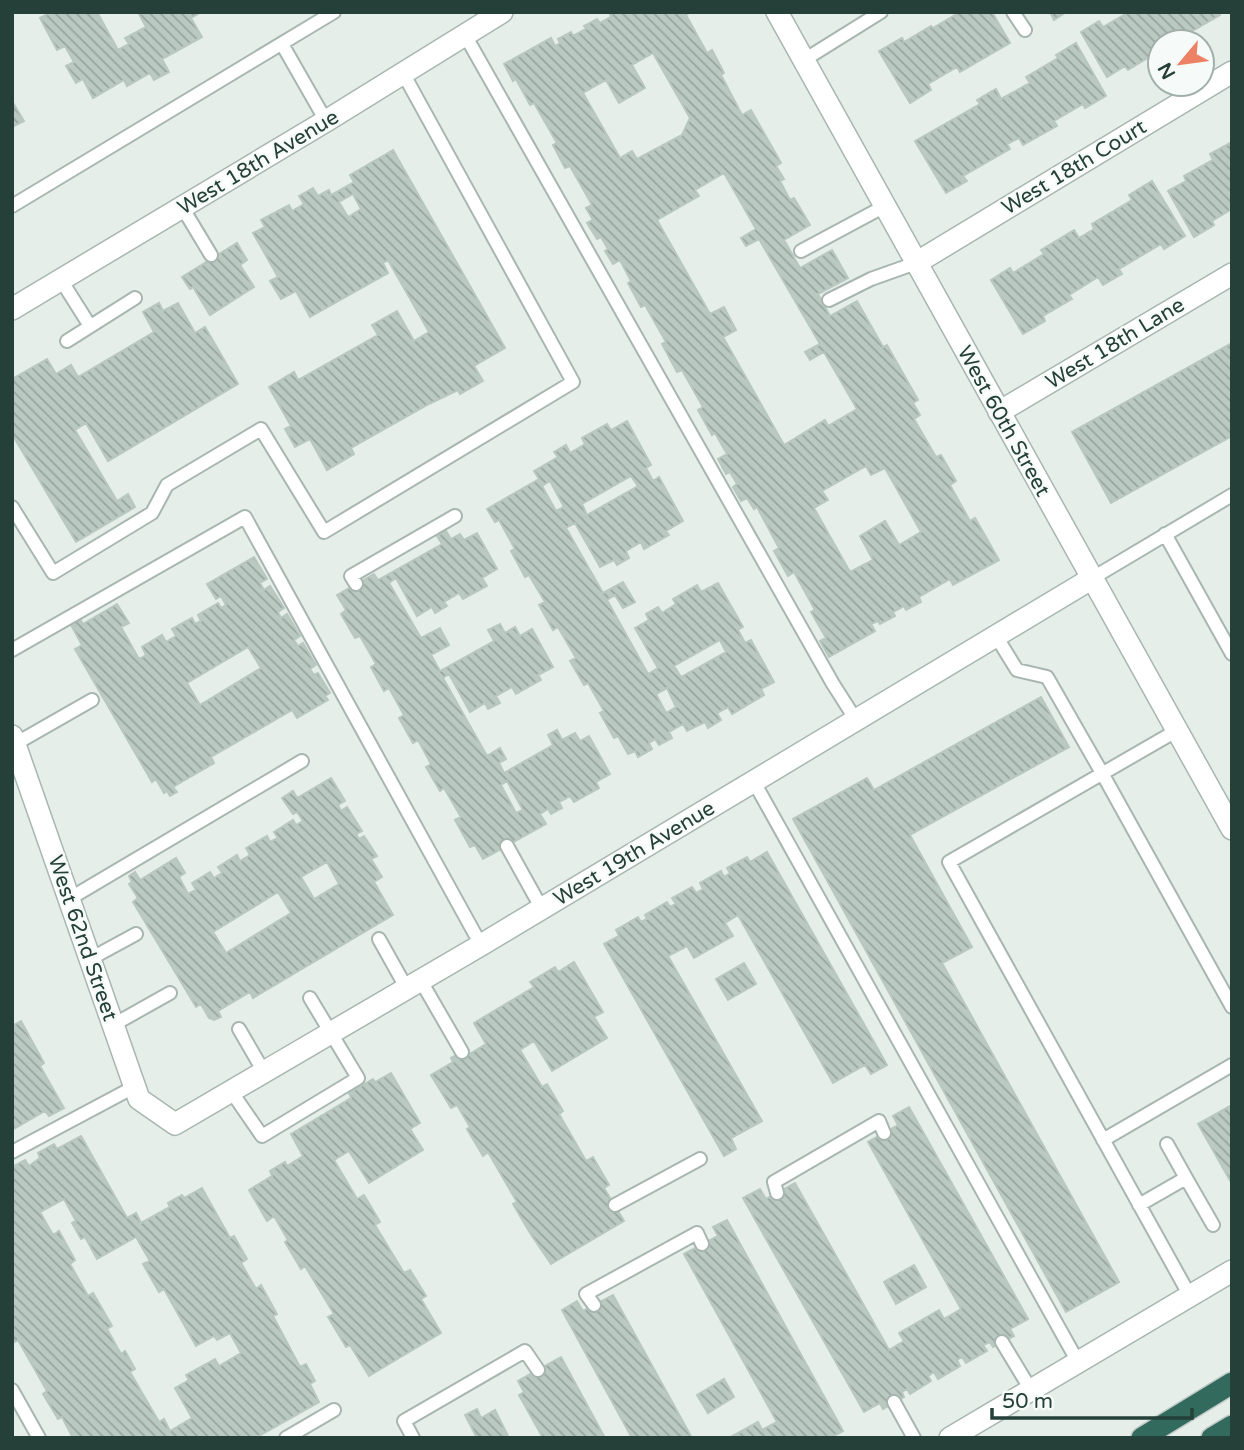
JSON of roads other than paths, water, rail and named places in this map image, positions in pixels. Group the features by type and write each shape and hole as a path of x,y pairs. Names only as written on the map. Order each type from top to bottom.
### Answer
{"highway":[{"path":"1142,1438 1232,1383"},
{"path":"1212,1438 1232,1426"}],"street":[{"name":"West 18th Avenue","path":"12,309 502,12"},
{"name":"West 60th Street","path":"777,12 1232,829"},
{"name":"West 18th Court","path":"916,263 1232,72"},
{"name":"West 18th Lane","path":"999,412 1232,274"},
{"name":"West 19th Avenue","path":"175,1124 542,909 1091,579"},
{"name":"West 62nd Street","path":"14,740 139,1099 175,1124"},
{"path":"950,1438 1232,1271"}],"lane":[{"path":"12,206 282,44 313,18 334,12"},
{"path":"804,60 881,12"},
{"path":"1013,12 1025,30"},
{"path":"465,35 856,720"},
{"path":"282,44 326,121"},
{"path":"12,506 52,573 152,513 167,485 261,429 324,532 573,382 403,73"},
{"path":"801,251 885,206"},
{"path":"182,207 211,255"},
{"path":"829,300 877,277 916,263"},
{"path":"61,280 90,326"},
{"path":"67,341 135,298"},
{"path":"1091,579 1232,495"},
{"path":"356,584 351,576 455,516"},
{"path":"12,650 245,517 481,945"},
{"path":"1165,534 1232,654"},
{"path":"996,636 1017,670 1047,677 1232,1007"},
{"path":"14,740 92,700"},
{"path":"1176,731 949,862 1190,1296"},
{"path":"69,899 302,761"},
{"path":"754,782 1078,1362"},
{"path":"507,846 542,909"},
{"path":"90,959 135,934"},
{"path":"379,939 462,1052"},
{"path":"113,1025 170,993"},
{"path":"231,1091 262,1136 358,1078 310,998"},
{"path":"239,1029 264,1073"},
{"path":"1103,1140 1232,1065"},
{"path":"12,1152 134,1087"},
{"path":"777,1193 774,1182 879,1121 884,1133"},
{"path":"1167,1144 1213,1225"},
{"path":"615,1205 700,1159"},
{"path":"1139,1205 1186,1178"},
{"path":"594,1305 586,1294 697,1233 702,1244"},
{"path":"1002,1342 1031,1390"},
{"path":"413,1438 404,1421 525,1351 538,1370"},
{"path":"12,1390 39,1438"},
{"path":"894,1402 914,1438"},
{"path":"286,1438 334,1410"}]}
